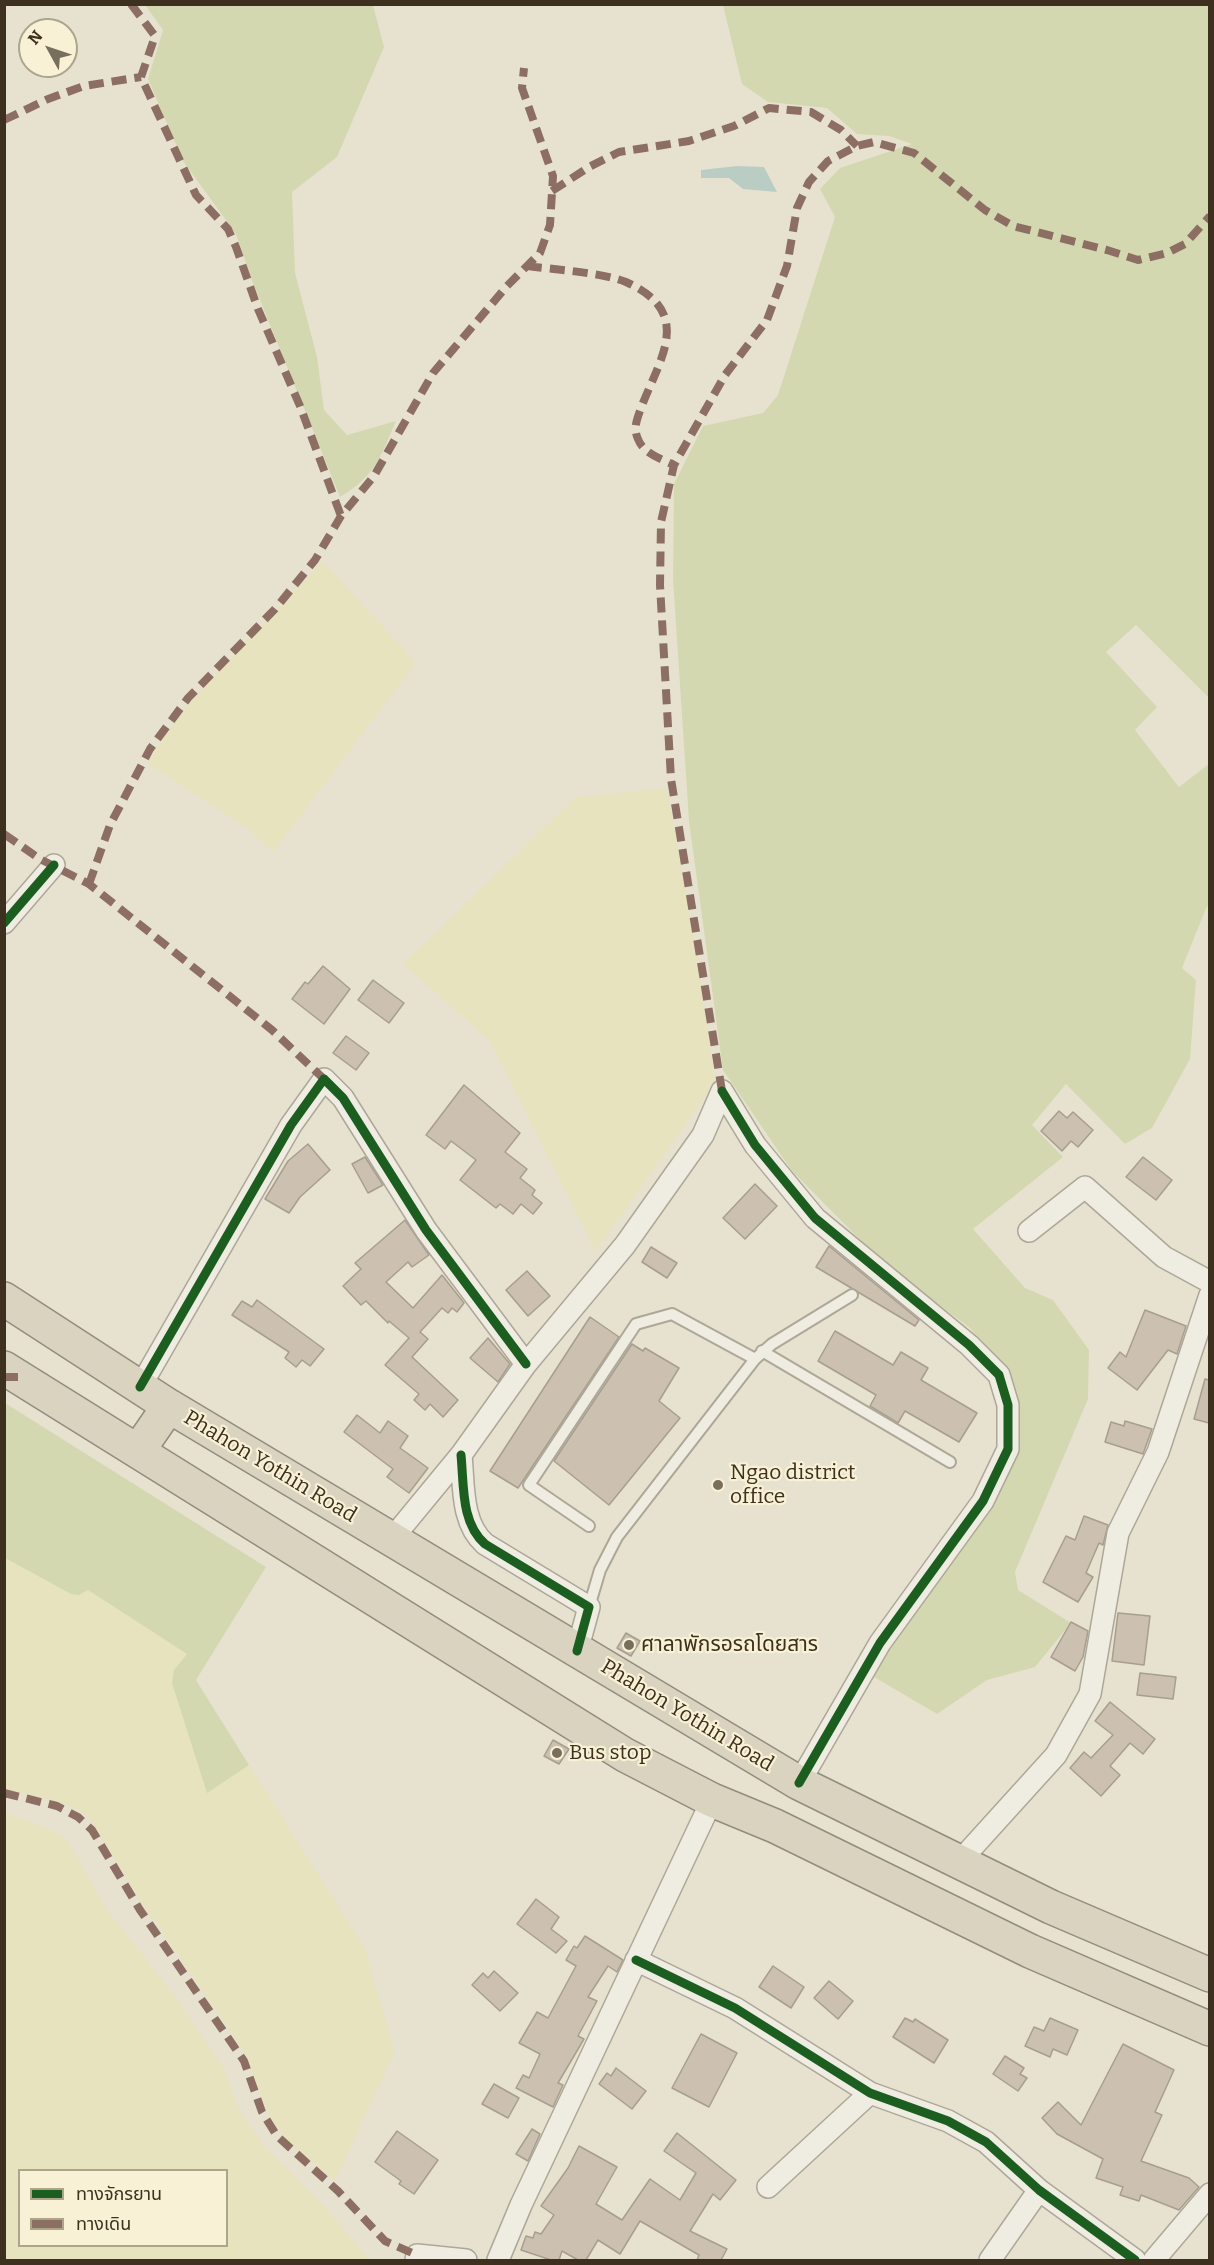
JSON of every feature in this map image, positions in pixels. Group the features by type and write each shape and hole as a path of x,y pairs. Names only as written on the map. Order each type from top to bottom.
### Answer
{"highway":[{"name":"Phahon Yothin Road","path":"4,1299 169,1406 799,1783 1051,1907 1207,1974"},
{"path":"4,1368 625,1755 712,1800 775,1826 1030,1951 1200,2025"},
{"path":"138,1451 169,1406"}],"street":[{"path":"4,923 54,865"},
{"path":"140,1387 291,1125 324,1079 343,1098 426,1230 526,1364"},
{"path":"391,1540 461,1455 526,1364 625,1245 703,1135 722,1091 755,1144 815,1218 969,1345 999,1375 1008,1405 1008,1449 983,1501 880,1642 799,1783"},
{"path":"1029,1231 1085,1187 1164,1257 1209,1282"},
{"path":"959,1862 1056,1755 1090,1694 1118,1533 1158,1452 1209,1294"},
{"path":"461,1455 469,1523 475,1535 485,1544 589,1606 577,1651"},
{"path":"498,2260 521,2205 712,1800"},
{"path":"636,1960 735,2008 870,2092 948,2121 986,2142 1039,2190 1135,2260"},
{"path":"768,2187 870,2092"},
{"path":"990,2260 1039,2190"},
{"path":"1154,2260 1209,2194"},
{"path":"416,2260 417,2255 466,2260"}],"lane":[{"path":"589,1606 600,1570 617,1537 759,1355 852,1295"},
{"path":"589,1526 529,1485 636,1324 672,1314 759,1355 950,1462"}],"shaded area":[{"path":"737,166 764,167 777,192 743,189 729,178 701,178 701,170"},
{"path":"323,561 416,663 273,852 244,826 147,763 182,711"},
{"path":"667,788 695,945 715,1082 596,1251 489,1040 403,964 575,797"},
{"path":"4,1558 71,1594 87,1590 187,1654 174,1670 207,1792 249,1765 364,1946 395,2051 335,2181 290,2143 269,2116 245,2053 134,1891 91,1820 78,1810 55,1801 5,1789"},
{"path":"5,1812 56,1832 69,1843 105,1907 175,1996 226,2072 237,2106 264,2146 324,2205 370,2260 5,2260"}],"green space":[{"path":"145,5 373,5 384,47 337,157 292,192 295,273 317,357 324,410 347,435 396,421 376,465 362,481 340,497 253,283 236,234 183,161 148,79 163,30"},
{"path":"723,5 1209,5 1209,698 1136,625 1106,652 1157,707 1135,730 1179,787 1209,764 1209,907 1207,906 1182,968 1196,980 1190,1059 1152,1128 1125,1144 1066,1084 1032,1125 1063,1157 973,1229 1025,1288 1053,1300 1089,1350 1088,1399 1015,1572 1018,1590 1071,1623 1035,1667 987,1680 937,1714 869,1674 990,1505 1007,1371 970,1328 884,1264 792,1171 723,1070 689,821 673,579 674,484 703,426 763,413 778,395 835,217 820,189 840,168 912,144 889,136 857,134 827,108 768,102 742,84"},
{"path":"5,1403 266,1567 196,1680 249,1765 207,1793 172,1683 174,1670 187,1654 88,1590 79,1595 71,1594 5,1558"}],"building":[{"path":"323,966 350,989 324,1024 292,999 305,982 308,984"},
{"path":"373,980 404,1003 389,1023 358,1000"},
{"path":"346,1036 369,1053 356,1070 333,1053"},
{"path":"464,1085 520,1133 505,1152 527,1169 520,1178 535,1190 532,1195 542,1203 533,1214 521,1204 513,1214 500,1204 496,1208 460,1180 476,1160 451,1141 445,1149 426,1135"},
{"path":"1059,1111 1067,1118 1073,1112 1093,1130 1078,1147 1071,1141 1062,1151 1041,1131"},
{"path":"308,1144 330,1170 300,1197 289,1213 265,1199 288,1161"},
{"path":"365,1157 383,1185 368,1193 352,1164"},
{"path":"1143,1157 1172,1180 1156,1200 1126,1177"},
{"path":"755,1184 777,1206 745,1239 723,1218"},
{"path":"405,1220 429,1255 412,1267 408,1262 386,1282 413,1308 442,1275 464,1303 457,1312 452,1308 448,1313 442,1308 420,1332 428,1339 412,1357 458,1400 443,1417 430,1404 425,1410 414,1400 419,1394 385,1365 409,1338 389,1321 388,1323 366,1301 361,1305 343,1286 361,1269 355,1263"},
{"path":"829,1246 919,1320 915,1326 816,1267"},
{"path":"651,1247 677,1263 667,1278 642,1262"},
{"path":"527,1271 550,1296 528,1316 506,1290"},
{"path":"257,1300 324,1349 310,1366 302,1360 296,1367 285,1358 289,1352 232,1315 242,1301 252,1307"},
{"path":"1145,1310 1186,1326 1177,1354 1168,1350 1137,1390 1108,1368 1120,1352 1126,1357"},
{"path":"590,1317 619,1337 518,1488 490,1471"},
{"path":"835,1331 893,1365 901,1352 928,1368 921,1380 977,1413 959,1442 905,1411 898,1423 870,1406 876,1395 818,1361"},
{"path":"488,1338 510,1364 498,1382 470,1358"},
{"path":"632,1344 643,1351 645,1348 679,1368 659,1401 680,1418 609,1505 554,1461"},
{"path":"1205,1379 1209,1380 1209,1423 1194,1419"},
{"path":"357,1415 380,1433 388,1421 408,1436 400,1448 428,1468 409,1493 387,1477 393,1469 344,1432"},
{"path":"1125,1421 1152,1429 1143,1454 1105,1442 1111,1422 1124,1426"},
{"path":"1084,1516 1108,1525 1103,1545 1099,1543 1086,1573 1093,1577 1078,1602 1043,1582 1066,1536 1075,1540"},
{"path":"1118,1613 1150,1616 1144,1665 1112,1661"},
{"path":"1071,1622 1088,1631 1083,1657 1075,1671 1051,1657"},
{"path":"626,1633 640,1641 631,1656 617,1648"},
{"path":"1140,1673 1176,1677 1173,1699 1137,1695"},
{"path":"1110,1702 1155,1739 1143,1754 1130,1743 1110,1766 1120,1775 1101,1796 1070,1768 1084,1752 1091,1758 1113,1735 1095,1721"},
{"path":"553,1740 569,1749 559,1764 544,1756"},
{"path":"536,1899 559,1917 551,1929 567,1941 556,1953 517,1924"},
{"path":"585,1936 623,1960 617,1972 608,1966 588,1997 597,2001 578,2036 584,2039 558,2083 563,2085 553,2107 516,2088 523,2075 529,2078 540,2054 519,2043 537,2012 548,2018 576,1966 566,1960 574,1946 577,1948"},
{"path":"773,1966 804,1987 791,2008 759,1987"},
{"path":"494,1971 518,1993 500,2011 472,1985 483,1973 488,1978"},
{"path":"829,1981 853,2001 838,2019 814,1998"},
{"path":"905,2018 913,2022 915,2019 948,2040 934,2063 893,2037"},
{"path":"1050,2018 1078,2030 1067,2055 1053,2049 1050,2057 1025,2046 1034,2027 1044,2031"},
{"path":"701,2034 737,2053 709,2107 672,2088"},
{"path":"1123,2044 1174,2070 1155,2112 1162,2115 1141,2161 1189,2178 1199,2187 1179,2210 1141,2195 1139,2201 1120,2195 1123,2187 1096,2178 1103,2159 1057,2134 1042,2118 1058,2102 1081,2125"},
{"path":"1005,2056 1024,2068 1020,2074 1027,2078 1018,2091 993,2074"},
{"path":"616,2068 646,2091 632,2109 599,2084 607,2073 611,2076"},
{"path":"494,2084 519,2098 508,2118 482,2104"},
{"path":"532,2129 540,2134 528,2161 516,2154"},
{"path":"397,2131 438,2160 414,2194 399,2184 401,2181 375,2162"},
{"path":"677,2133 736,2180 720,2200 713,2194 690,2231 727,2249 721,2260 697,2260 699,2255 640,2221 620,2254 598,2240 586,2260 578,2260 562,2251 559,2260 551,2260 521,2250 526,2236 533,2238 535,2232 541,2234 554,2215 541,2206 568,2168 579,2146 617,2167 596,2204 622,2220 650,2179 680,2200 696,2173 664,2151"}],"marked path":[{"path":"131,4 155,36 141,77 196,195 228,229 258,309 300,406 341,516"},
{"path":"89,884 110,825 150,749 188,698 275,609 315,560 341,516 374,476 433,373 507,286 540,253 550,225 553,176 522,88 524,68"},
{"path":"4,120 48,99 84,86 141,77"},
{"path":"552,191 589,167 619,152 689,141 734,126 769,108 811,112 841,130 857,146"},
{"path":"722,1091 671,779 660,585 661,522 674,465 725,375 767,320 787,266 797,208 809,182 828,161 857,146 874,142 914,153 985,210 1013,226 1138,260 1167,253 1185,244 1210,216"},
{"path":"527,266 617,279 647,294 660,308 666,322 663,354 638,416 636,431 640,444 644,448 674,465"},
{"path":"4,834 40,859 89,884 272,1030 324,1079"},
{"path":"4,1377 18,1377"},
{"path":"4,1793 57,1806 78,1817 92,1830 140,1910 244,2061 262,2112 277,2136 338,2191 385,2241 417,2255"}],"cycle path":[{"path":"4,923 54,865"},
{"path":"140,1387 291,1125 324,1079 343,1098 426,1230 526,1364"},
{"path":"722,1091 755,1145 815,1218 969,1345 999,1375 1008,1405 1008,1449 983,1501 880,1643 799,1783"},
{"path":"461,1455 465,1503 477,1535 485,1544 589,1607 577,1651"},
{"path":"636,1960 735,2008 870,2093 948,2121 986,2142 1039,2190 1135,2260"}],"place":[{"name":"Ngao district office","path":"718,1485"},
{"name":"ศาลาพักรอรถโดยสาร","path":"629,1645"},
{"name":"Bus stop","path":"557,1753"}]}
